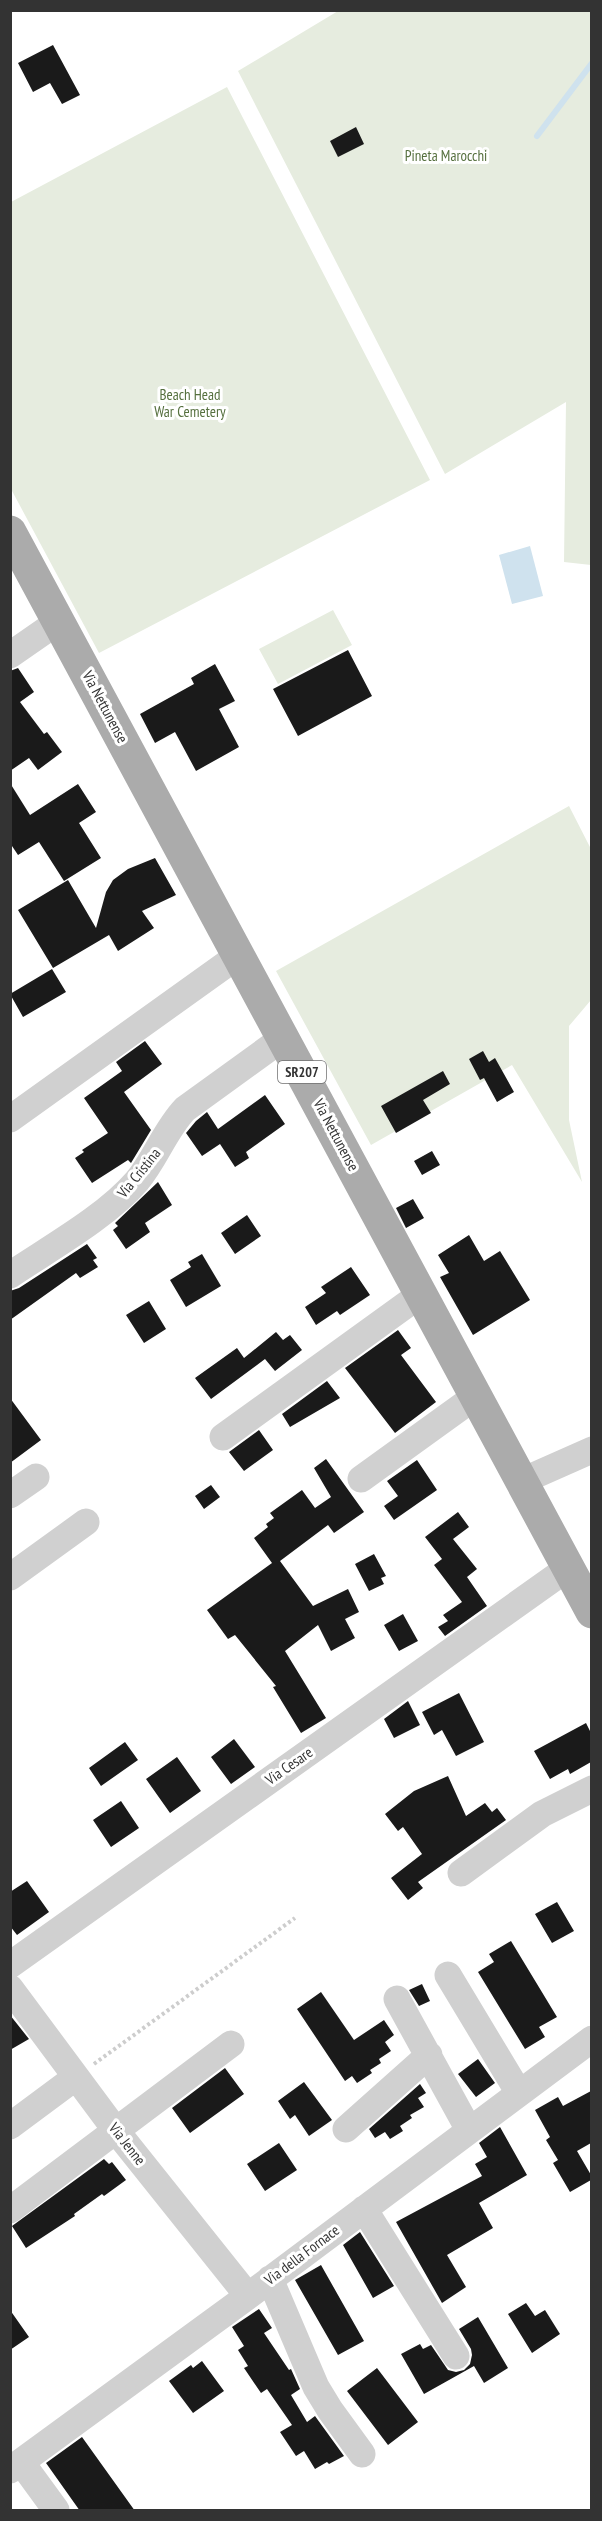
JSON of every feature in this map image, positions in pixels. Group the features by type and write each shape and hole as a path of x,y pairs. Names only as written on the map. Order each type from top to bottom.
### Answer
{"main road":[{"name":"Via Nettunense","path":"10,532 591,1612"}],"street":[{"path":"10,655 59,621"},
{"path":"10,1119 239,955"},
{"name":"Via Cristina","path":"10,1275 111,1205 141,1176 160,1149 173,1123 185,1108 284,1038"},
{"path":"223,1437 421,1294"},
{"path":"361,1479 476,1396"},
{"path":"522,1481 591,1450"},
{"path":"10,1495 36,1477"},
{"path":"10,1577 86,1522"},
{"name":"Via Cesare","path":"10,1965 568,1568"},
{"path":"461,1873 542,1814 591,1789"},
{"path":"448,1975 519,2093"},
{"name":"Via Jenne","path":"10,1988 117,2132 248,2296"},
{"path":"397,1999 469,2130"},
{"name":"Via della Fornace","path":"16,2466 248,2296 591,2039"},
{"path":"10,2210 117,2132 231,2044"},
{"path":"346,2128 429,2055"},
{"path":"10,2126 76,2077"},
{"path":"364,2209 456,2356"},
{"path":"270,2279 316,2387 362,2454"},
{"path":"16,2466 56,2511"}],"path":[{"path":"76,2077 295,1918"}],"green space":[{"name":"Pineta Marocchi","path":"338,11 591,11 591,565 564,562 566,402 445,474 238,71"},
{"name":"Beach Head War Cemetery","path":"227,87 430,480 99,653 11,489 11,202"},
{"path":"333,610 352,645 278,684 259,649"},
{"path":"569,806 592,851 591,1000 569,1026 569,1120 582,1182 512,1065 371,1145 276,971"}],"water":[{"path":"530,546 543,596 512,604 499,555"}],"building":[{"path":"53,45 80,95 62,104 50,83 33,92 18,63"},
{"path":"356,127 364,144 338,157 330,141"},
{"path":"348,650 372,696 298,736 273,689"},
{"path":"215,664 235,701 219,709 239,747 196,771 175,732 155,743 140,714 194,684 191,678"},
{"path":"18,668 34,692 20,702 44,734 47,732 62,752 38,770 29,758 10,771 10,671"},
{"path":"10,783 30,815 78,784 96,812 79,823 101,858 64,881 39,842 18,855 10,843"},
{"path":"155,858 176,895 142,911 154,928 118,951 109,935 53,968 18,910 68,880 96,928 106,892 113,880 128,869"},
{"path":"52,969 66,992 23,1017 10,994"},
{"path":"145,1041 162,1064 124,1092 151,1130 131,1163 128,1160 92,1183 75,1158 84,1152 82,1150 108,1133 84,1098 122,1071 116,1062"},
{"path":"483,1051 489,1062 495,1058 514,1092 497,1102 484,1078 480,1080 469,1059"},
{"path":"443,1071 450,1084 423,1100 431,1113 396,1133 381,1106"},
{"path":"265,1095 285,1124 246,1152 249,1158 235,1167 220,1144 202,1156 186,1133 196,1121 207,1112 218,1129"},
{"path":"432,1151 440,1165 422,1175 414,1161"},
{"path":"158,1182 172,1205 145,1223 150,1232 126,1249 113,1230 118,1226 115,1223"},
{"path":"413,1199 424,1218 406,1228 396,1208"},
{"path":"247,1215 261,1236 235,1254 221,1233"},
{"path":"469,1235 484,1261 500,1251 530,1300 473,1335 440,1277 449,1273 438,1255"},
{"path":"87,1244 97,1258 93,1260 98,1267 80,1278 76,1273 10,1320 10,1291 19,1288"},
{"path":"202,1254 221,1286 186,1307 170,1280 191,1267 188,1262"},
{"path":"351,1267 370,1295 340,1315 337,1311 316,1325 305,1307 326,1293 321,1287"},
{"path":"149,1301 166,1329 144,1343 126,1315"},
{"path":"398,1330 411,1348 401,1355 436,1402 395,1433 345,1368"},
{"path":"276,1332 283,1340 290,1335 302,1350 275,1371 265,1359 211,1399 195,1378 237,1348 244,1358"},
{"path":"327,1381 340,1398 290,1427 282,1414"},
{"path":"10,1398 41,1440 10,1463"},
{"path":"259,1430 273,1450 244,1471 229,1452"},
{"path":"326,1459 364,1512 334,1533 328,1525 280,1561 313,1606 348,1589 359,1612 345,1619 355,1638 331,1651 318,1625 285,1651 326,1718 301,1733 273,1687 276,1686 235,1635 228,1639 207,1610 272,1563 254,1538 268,1527 266,1524 274,1518 270,1513 302,1490 315,1508 331,1497 314,1468"},
{"path":"417,1460 437,1490 394,1520 384,1506 398,1496 387,1481"},
{"path":"211,1485 220,1497 204,1509 195,1496"},
{"path":"458,1512 469,1527 453,1539 477,1569 467,1577 487,1606 445,1636 438,1627 448,1621 443,1615 462,1602 434,1565 442,1559 425,1537"},
{"path":"374,1554 386,1576 381,1578 384,1584 369,1591 355,1564"},
{"path":"403,1614 418,1641 399,1651 384,1625"},
{"path":"459,1693 484,1742 456,1756 442,1730 434,1735 422,1712"},
{"path":"408,1701 420,1725 394,1738 384,1719"},
{"path":"586,1723 591,1733 591,1762 570,1774 568,1769 550,1779 534,1751"},
{"path":"234,1739 255,1767 231,1784 211,1757"},
{"path":"125,1742 138,1760 101,1786 89,1768"},
{"path":"177,1757 201,1791 170,1813 146,1779"},
{"path":"448,1776 466,1816 485,1803 492,1812 497,1808 506,1820 418,1882 423,1888 408,1900 391,1878 422,1854 403,1827 398,1831 385,1814 414,1791"},
{"path":"121,1801 139,1828 111,1847 93,1820"},
{"path":"27,1881 49,1912 17,1935 10,1926 10,1892"},
{"path":"557,1902 574,1931 552,1943 535,1914"},
{"path":"511,1941 557,2017 539,2027 545,2037 525,2049 478,1972 494,1962 489,1954"},
{"path":"422,1984 430,2001 419,2006 409,1990"},
{"path":"321,1992 354,2040 384,2020 394,2035 385,2042 391,2051 379,2059 381,2063 370,2070 372,2073 357,2083 352,2076 345,2081 297,2009"},
{"path":"10,2015 29,2039 10,2050"},
{"path":"478,2059 495,2083 476,2097 458,2074"},
{"path":"225,2068 244,2094 190,2133 172,2108"},
{"path":"304,2082 332,2120 309,2136 295,2115 290,2119 278,2101"},
{"path":"420,2084 426,2093 418,2098 424,2107 410,2115 412,2118 400,2126 403,2131 390,2139 385,2132 375,2138 369,2129"},
{"path":"591,2091 591,2143 577,2151 591,2175 591,2180 570,2192 553,2163 558,2160 546,2140 550,2137 535,2110 558,2097 563,2106"},
{"path":"500,2127 527,2175 479,2203 493,2228 447,2255 466,2287 442,2303 396,2222 482,2176 475,2164 487,2157 479,2143"},
{"path":"279,2143 297,2170 265,2191 247,2164"},
{"path":"104,2159 109,2164 112,2162 126,2180 104,2196 102,2194 74,2214 75,2216 26,2248 12,2226"},
{"path":"360,2232 394,2286 373,2298 343,2245"},
{"path":"321,2265 364,2341 338,2355 295,2280"},
{"path":"526,2303 535,2316 545,2310 560,2334 532,2353 508,2314"},
{"path":"259,2309 272,2328 264,2333 289,2370 291,2369 300,2389 291,2395 307,2422 315,2416 344,2456 329,2464 327,2462 315,2469 304,2451 296,2456 280,2432 292,2425 267,2389 261,2393 244,2368 248,2366 238,2350 244,2346 232,2327"},
{"path":"10,2310 29,2337 10,2350"},
{"path":"478,2317 508,2368 484,2383 474,2366 424,2394 401,2354 420,2344 423,2349 431,2345 448,2370 456,2372 464,2370 470,2364 472,2355 459,2329"},
{"path":"202,2361 224,2391 193,2413 169,2381 191,2365 193,2368"},
{"path":"377,2368 418,2422 388,2445 347,2391"},
{"path":"82,2437 135,2511 80,2511 46,2463"}],"waterway":[{"path":"537,136 592,63"}]}
